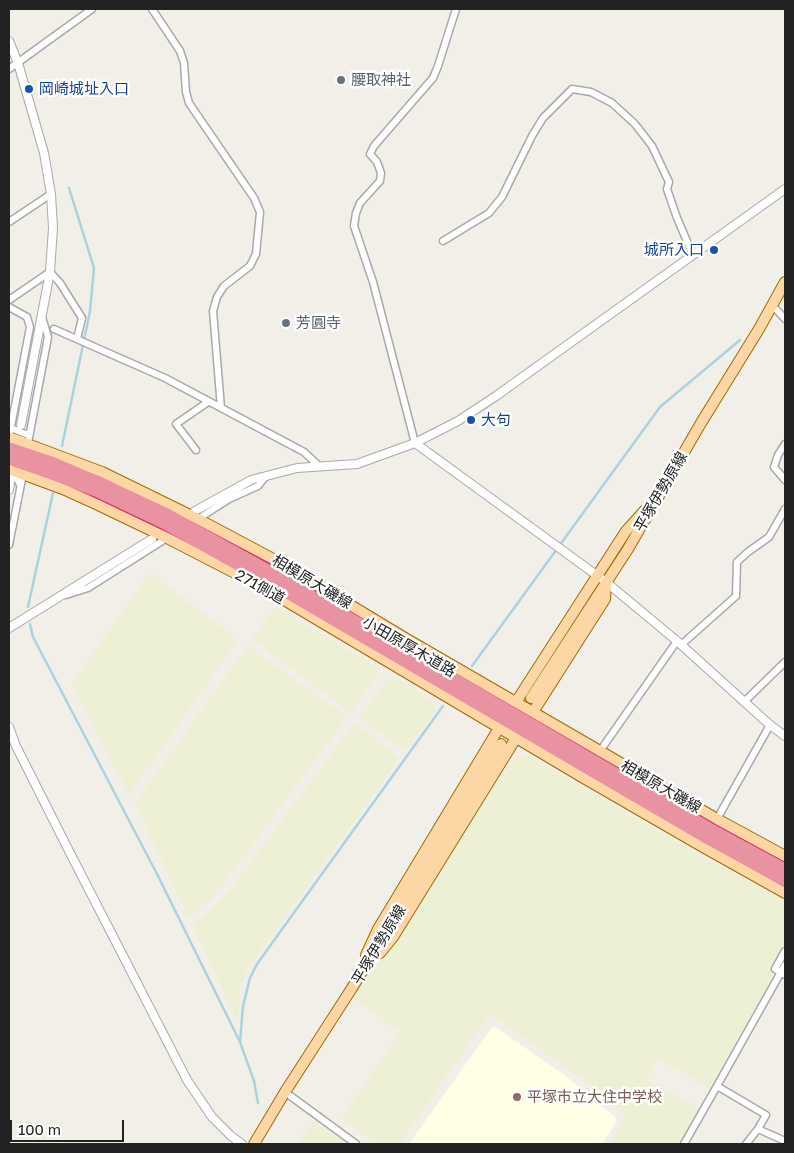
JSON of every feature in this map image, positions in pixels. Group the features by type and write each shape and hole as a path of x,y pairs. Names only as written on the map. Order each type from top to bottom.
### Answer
{"highway":[{"name":"小田原厚木道路","path":"9,448 54,463 167,514 270,571 713,830 785,869"},
{"name":"小田原厚木道路","path":"9,459 100,493 163,523 265,580 708,839 785,880"}],"main road":[{"name":"平塚伊勢原線","path":"602,578 626,532 662,490 785,282"},
{"name":"相模原大磯線","path":"10,434 102,472 196,515 717,819 785,856"},
{"name":"271側道","path":"9,469 22,479 63,489 167,538 271,592 499,728"},
{"path":"531,698 602,578"},
{"path":"516,702 602,578"},
{"path":"533,712 605,599 602,578"},
{"name":"相模原大磯線","path":"499,728 703,848 785,893"},
{"path":"352,988 378,929 499,728"},
{"path":"352,988 393,937 516,738"},
{"name":"平塚伊勢原線","path":"254,1144 501,744"}],"street":[{"path":"9,69 92,9"},
{"path":"152,9 180,51 184,63 186,92 189,103 254,198 260,212 256,254 250,266 224,286 217,296 212,312 221,408"},
{"path":"456,9 433,78 374,146 370,154 377,162 382,173 380,181 360,204 354,226 373,282 415,443 602,578 785,736"},
{"path":"9,42 18,63 44,153 51,194 53,228 50,272 21,425"},
{"path":"443,241 489,213 502,197 543,118 572,89 591,92 612,104 635,124 652,146 669,182 667,189 693,255"},
{"path":"196,515 238,486 297,468 357,464 415,443 458,421 479,408 785,189"},
{"path":"9,222 51,194"},
{"path":"9,300 50,272"},
{"path":"50,272 60,283 82,318 79,340"},
{"path":"772,305 785,319"},
{"path":"9,307 27,317 30,327 10,434 30,432"},
{"path":"28,443 48,337 42,317"},
{"path":"54,329 164,378 304,452 319,466"},
{"path":"196,450 176,424 208,402"},
{"path":"785,444 778,455 774,467 785,480"},
{"path":"9,483 22,479 9,545"},
{"path":"600,751 679,643 736,596 737,562 769,537 785,509"},
{"path":"9,628 152,538"},
{"path":"57,598 88,588 167,538"},
{"path":"745,701 785,662"},
{"path":"717,819 770,725"},
{"path":"9,728 16,746 187,1080 212,1117 242,1144"},
{"path":"780,972 785,951"},
{"path":"684,1144 785,965"},
{"path":"717,1086 766,1115 746,1144"},
{"path":"285,1092 356,1144"},
{"path":"758,1128 785,1141"}],"shaded area":[{"path":"150,573 238,640 129,795 72,683"},
{"path":"276,607 381,669 351,713 252,639"},
{"path":"248,646 347,717 211,900 188,917 135,803"},
{"path":"391,675 436,703 434,713 405,751 359,718"},
{"path":"355,723 400,758 248,968 241,987 238,1024 192,925 218,903 233,886"},
{"path":"517,755 528,755 704,858 785,899 785,944 771,970 775,974 710,1089 658,1058 647,1080 699,1109 679,1144 610,1144 626,1115 577,1075 490,1014 399,1144 377,1144 341,1118 401,1032 352,997 403,931 507,765"},
{"name":"平塚市立大住中学校","path":"492,1027 495,1027 567,1077 615,1117 616,1121 603,1144 409,1144"},
{"path":"314,1120 336,1137 346,1144 298,1144"}],"waterway":[{"path":"62,446 90,311 94,268 69,188"},
{"path":"472,666 660,407 740,340"},
{"path":"28,607 53,493"},
{"path":"30,624 33,637 157,874 240,1042 254,1081 258,1103"},
{"path":"240,1042 243,1006 250,978 257,964 443,706"}],"place":[{"name":"腰取神社","path":"341,80"},
{"name":"岡崎城址入口","path":"29,89"},
{"name":"城所入口","path":"714,250"},
{"name":"芳圓寺","path":"286,323"},
{"name":"大句","path":"471,420"},
{"name":"平塚市立大住中学校","path":"517,1097"}]}
